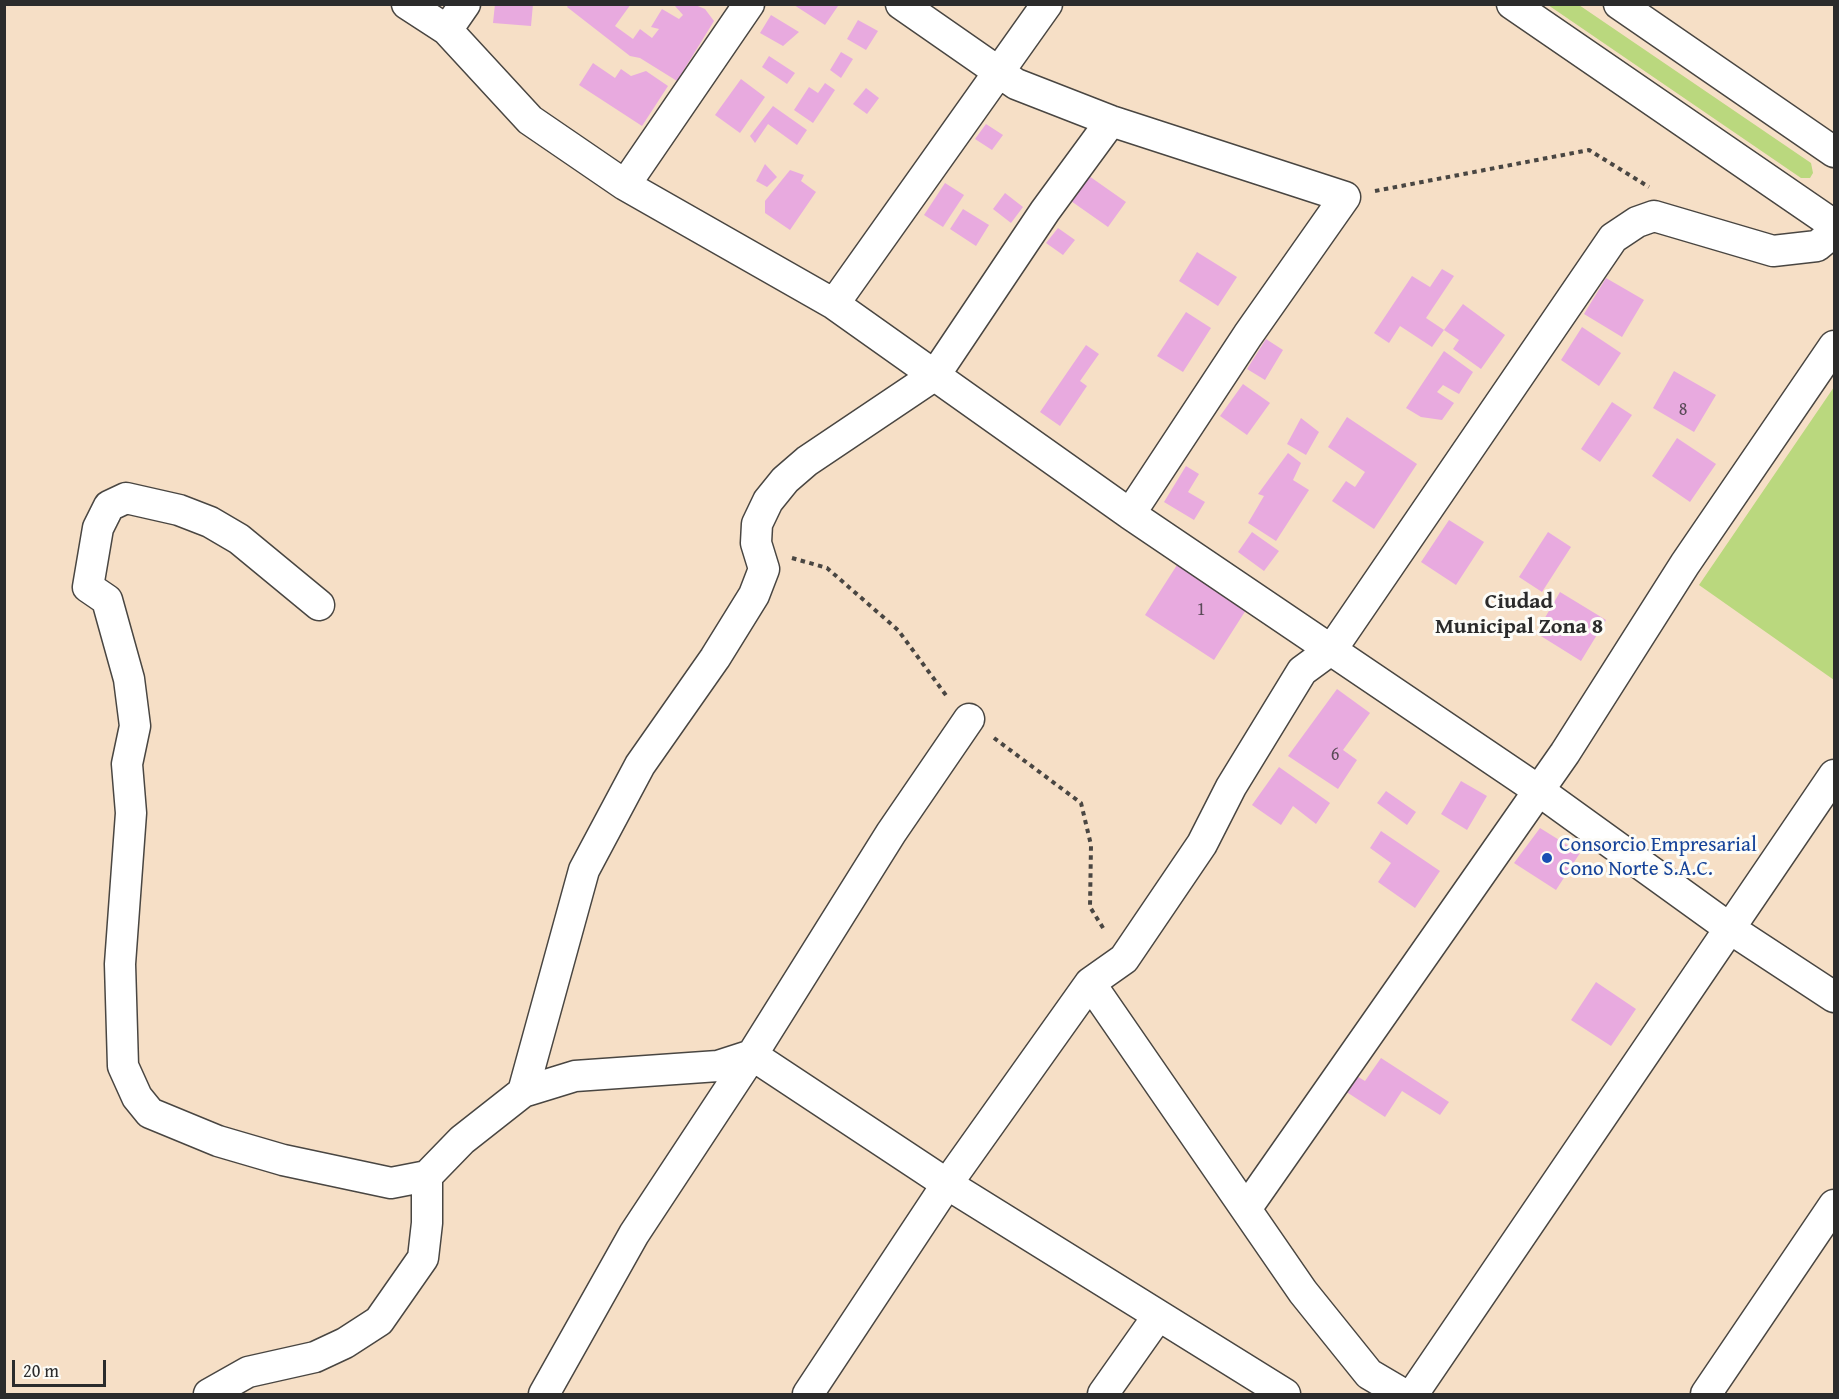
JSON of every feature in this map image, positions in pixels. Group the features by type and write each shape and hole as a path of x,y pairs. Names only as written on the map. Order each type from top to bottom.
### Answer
{"street":[{"path":"406,4 447,30 530,120 625,185 834,304 1130,514 1538,790 1732,930 1834,997"},
{"path":"447,30 465,4"},
{"path":"625,185 749,4"},
{"path":"901,4 1016,84 1111,121 1345,197 1248,335 1130,514"},
{"path":"834,304 1047,4"},
{"path":"1512,4 1834,225"},
{"path":"1619,4 1834,152"},
{"path":"523,1092 584,870 640,765 715,658 754,595 764,569 756,543 758,524 768,501 785,480 807,461 935,375 1045,211 1111,121"},
{"path":"808,1395 947,1184 1090,983 1124,959 1202,844 1231,787 1302,671 1332,649 1613,238 1637,222 1654,216 1773,252 1817,246 1834,232"},
{"path":"1246,1209 1565,753 1724,504 1834,346"},
{"path":"319,605 239,539 210,522 179,510 126,498 109,506 98,528 88,587 107,600 129,679 135,726 127,764 131,813 120,964 123,1066 137,1097 150,1113 218,1142 283,1160 391,1183 427,1176 462,1140 523,1092 575,1076 718,1066 752,1055"},
{"path":"544,1395 634,1234 752,1055 891,833 969,719"},
{"path":"1413,1395 1732,930 1834,775"},
{"path":"1090,983 1303,1292 1369,1374 1403,1395"},
{"path":"752,1055 947,1184 1285,1395"},
{"path":"210,1395 248,1372 325,1352 345,1343 379,1321 423,1258 427,1223 427,1176"},
{"path":"1706,1395 1834,1206"},
{"path":"1103,1395 1158,1316"}],"path":[{"path":"1345,197 1588,150 1647,184 1656,198 1654,216"}],"green space":[{"path":"1548,5 1579,5 1811,163 1813,173 1810,178 1801,178"},
{"path":"1834,387 1834,680 1699,585"}],"building":[{"path":"495,4 533,4 531,26 493,23"},
{"path":"569,4 631,4 615,26 633,39 640,29 652,38 659,29 651,27 662,9 679,19 683,15 675,6 677,4 693,4 705,9 714,21 677,81 640,58 630,56 567,7"},
{"path":"794,5 835,5 838,6 825,25"},
{"path":"771,15 799,32 783,46 760,33"},
{"path":"858,20 878,31 866,50 847,39"},
{"path":"841,52 853,59 841,78 830,70"},
{"path":"769,56 795,73 787,84 762,67"},
{"path":"593,63 615,78 621,69 631,76 646,71 668,86 642,126 579,85"},
{"path":"741,79 765,97 740,133 715,115"},
{"path":"825,83 835,90 813,123 794,110 809,87 818,93"},
{"path":"866,88 879,98 867,114 853,104"},
{"path":"773,106 807,130 797,145 768,124 755,143 750,136"},
{"path":"986,124 1003,135 992,150 975,139"},
{"path":"765,164 777,177 767,187 756,181"},
{"path":"790,170 804,175 801,181 816,192 790,230 765,213 765,201"},
{"path":"1089,176 1126,202 1108,227 1071,201"},
{"path":"945,183 964,195 943,227 924,215"},
{"path":"1005,193 1023,207 1011,223 993,209"},
{"path":"963,209 989,225 976,246 950,229"},
{"path":"1058,228 1075,240 1063,255 1046,243"},
{"path":"1197,252 1237,277 1218,306 1179,281"},
{"path":"1442,269 1454,276 1426,318 1444,330 1432,347 1400,326 1389,343 1374,333 1412,276 1430,287"},
{"path":"1606,278 1644,300 1622,337 1584,314"},
{"path":"1463,304 1505,335 1481,369 1453,349 1459,340 1444,330"},
{"path":"1186,312 1211,328 1183,372 1157,356"},
{"path":"1582,327 1621,353 1599,386 1561,360"},
{"path":"1266,339 1283,350 1265,380 1247,369"},
{"path":"1086,345 1099,354 1080,381 1087,386 1060,426 1040,412"},
{"path":"1444,351 1473,372 1459,394 1443,385 1437,392 1454,403 1442,420 1421,417 1406,408"},
{"path":"1674,371 1716,395 1694,432 1653,408"},
{"path":"1243,384 1270,403 1247,435 1220,416"},
{"path":"1612,402 1632,415 1600,462 1581,449"},
{"path":"1347,417 1417,464 1374,529 1332,501 1346,481 1355,487 1365,472 1328,447"},
{"path":"1301,418 1319,432 1306,455 1287,444"},
{"path":"1677,438 1716,464 1690,502 1652,476"},
{"path":"1288,453 1301,463 1293,480 1309,490 1276,541 1248,523 1264,496 1258,494"},
{"path":"1186,466 1199,474 1188,492 1205,502 1194,520 1164,502"},
{"path":"1449,520 1484,542 1456,585 1421,562"},
{"path":"1252,532 1279,551 1264,571 1238,552"},
{"path":"1548,532 1571,547 1542,592 1519,577"},
{"path":"1177,565 1246,610 1214,660 1145,615"},
{"path":"1560,592 1606,620 1581,661 1536,633"},
{"path":"1337,689 1370,713 1343,750 1357,760 1338,789 1288,756"},
{"path":"1279,767 1330,803 1316,824 1293,806 1281,825 1252,805"},
{"path":"1461,781 1487,796 1467,830 1441,814"},
{"path":"1386,791 1416,812 1407,825 1377,803"},
{"name":"Consorcio Empresarial Cono Norte S.A.C.","path":"1540,828 1580,853 1556,890 1514,863"},
{"path":"1381,831 1440,871 1415,908 1378,882 1391,863 1370,848"},
{"path":"1596,982 1636,1009 1611,1046 1571,1020"},
{"path":"1381,1058 1449,1102 1440,1115 1402,1091 1385,1117 1345,1091 1355,1075 1365,1081"}],"place":[{"name":"Consorcio Empresarial Cono Norte S.A.C.","path":"1547,858"}],"district":[{"name":"Ciudad Municipal Zona 8","path":"1519,614"}]}
